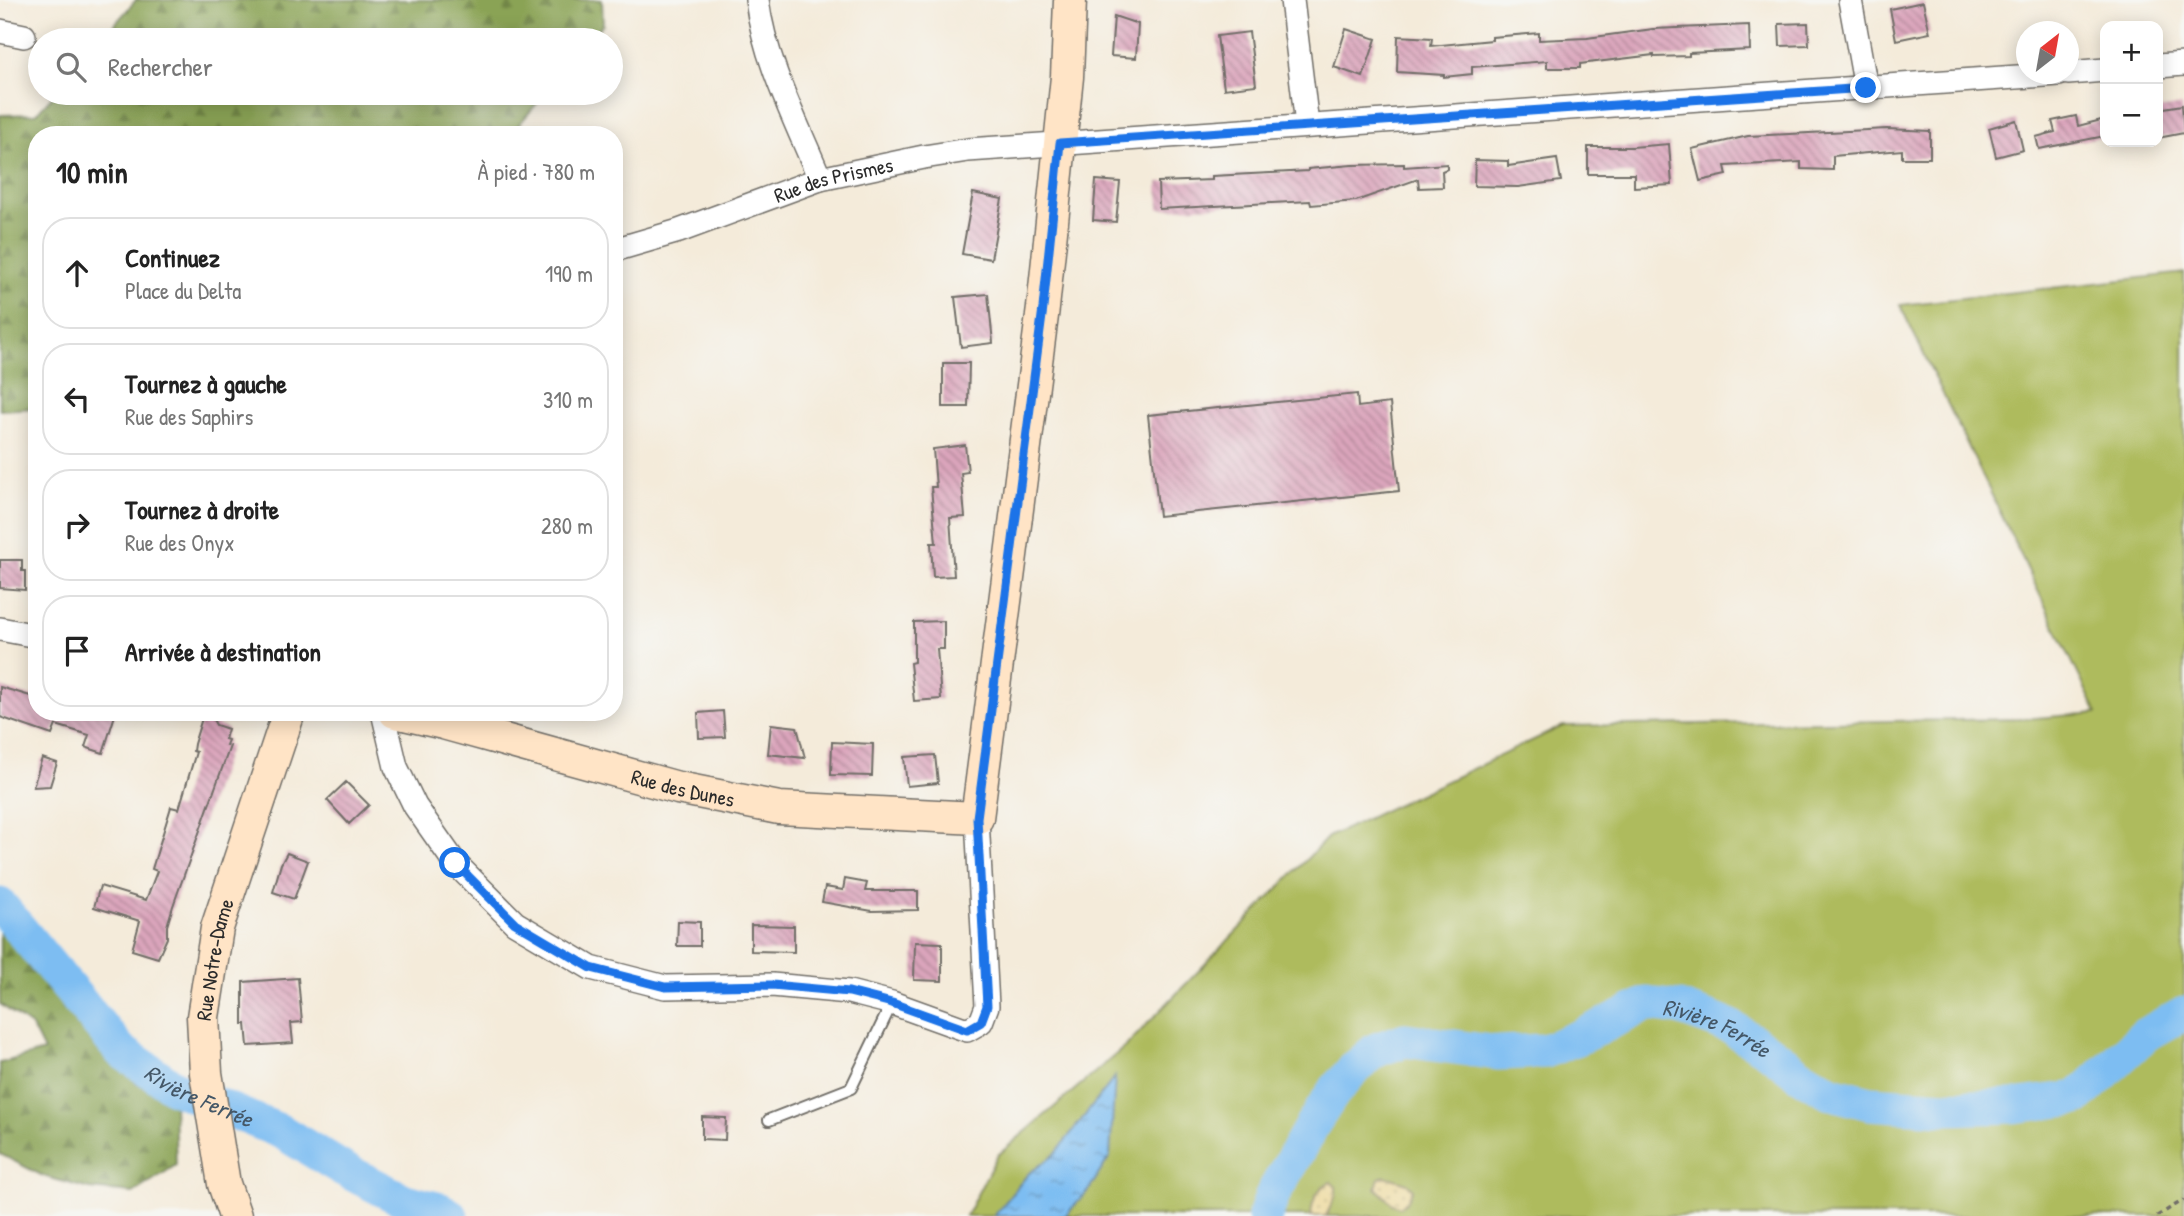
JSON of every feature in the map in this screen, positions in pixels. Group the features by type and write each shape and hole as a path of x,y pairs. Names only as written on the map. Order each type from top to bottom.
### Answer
{"street":[{"path":"757,0 760,24 781,86 820,179"},
{"path":"385,721 401,777 415,806 455,863 515,923 591,968 665,987 772,985 849,992 892,1003 967,1030 981,1022 987,1006 977,818 1043,308 1067,77 1070,0"},
{"path":"1292,0 1307,125"},
{"path":"1850,0 1866,88"},
{"path":"0,31 24,36"},
{"path":"2163,66 2184,64"},
{"path":"2079,72 2100,70"},
{"name":"Rue des Prismes","path":"623,247 679,231 820,179 968,150 2016,77"},
{"path":"0,629 28,634"},
{"name":"Rue Notre-Dame","path":"235,1216 224,1184 215,1130 206,1073 203,1017 216,928 286,721"},
{"name":"Rue des Dunes","path":"455,721 678,788 779,808 977,818"}],"lane":[{"path":"769,1120 851,1087 892,1003"}],"path":[{"path":"2157,1216 2184,1200"}],"green space":[{"path":"136,0 602,0 603,24 600,28 112,28"},
{"path":"44,105 536,105 518,126 28,126 28,408 0,410 0,115 36,114"},
{"path":"2184,273 2184,1216 966,1216 997,1156 1127,1045 1328,837 1563,726 2022,719 2097,713 1900,305"},
{"path":"0,929 53,984 103,1049 136,1082 174,1103 176,1165 133,1193 89,1189 43,1176 0,1154 0,1063 44,1051 32,1027 0,1004"}],"sand":[{"path":"1385,1176 1407,1183 1413,1189 1408,1200 1400,1207 1392,1204 1376,1188 1379,1178"},
{"path":"1331,1182 1336,1187 1336,1195 1326,1216 1311,1216 1316,1196 1322,1187"}],"water":[{"path":"1115,1077 1110,1156 1089,1190 1065,1216 994,1216 1028,1174 1054,1155"}],"building":[{"path":"1923,2 1930,33 1896,40 1890,9"},
{"path":"1114,16 1138,24 1136,58 1111,56"},
{"path":"1808,23 1809,45 1780,46 1779,24"},
{"path":"1749,25 1750,50 1689,53 1689,56 1654,55 1580,64 1580,68 1547,68 1547,61 1472,67 1472,74 1444,77 1397,72 1398,36 1432,38 1431,46 1539,33 1539,40 1587,38 1653,29"},
{"path":"1346,29 1376,39 1363,77 1334,67"},
{"path":"1249,32 1256,85 1224,89 1217,36"},
{"path":"2182,105 2184,133 2163,137 2163,108"},
{"path":"2076,116 2078,126 2100,120 2100,137 2039,149 2036,137 2055,132 2052,121"},
{"path":"2016,120 2023,150 1996,157 1989,128"},
{"path":"1887,129 1930,131 1930,158 1902,158 1902,150 1833,156 1833,170 1801,169 1801,162 1725,166 1727,175 1700,181 1692,149 1748,136"},
{"path":"1669,144 1672,185 1634,187 1634,174 1588,174 1588,147"},
{"path":"1557,159 1561,181 1518,187 1474,186 1475,160 1508,161 1508,166"},
{"path":"1404,164 1404,167 1447,164 1447,169 1442,171 1443,187 1419,188 1418,179 1356,201 1311,205 1310,201 1159,209 1158,182 1212,180 1212,176 1308,171 1352,165"},
{"path":"1096,180 1120,182 1116,222 1093,220"},
{"path":"973,193 1002,199 991,259 962,254"},
{"path":"988,294 993,343 961,347 955,297"},
{"path":"943,363 969,363 968,407 943,407"},
{"path":"1357,394 1358,407 1390,403 1399,491 1159,516 1148,415"},
{"path":"965,445 968,472 961,473 965,517 950,518 954,576 933,577 931,543 936,543 931,487 936,487 933,449"},
{"path":"0,560 22,560 25,590 0,588"},
{"path":"944,621 944,649 937,649 941,699 914,701 910,663 914,662 914,622"},
{"path":"0,687 28,695 28,721 113,721 103,753 85,747 89,735 56,725 52,735 0,717"},
{"path":"723,711 725,737 699,738 698,713"},
{"path":"201,721 214,721 216,725 228,729 225,739 228,740 226,745 230,746 173,906 167,926 167,938 158,958 132,950 140,921 94,907 100,886 146,900 157,871 152,869 171,807 179,809 196,752 193,751"},
{"path":"771,724 797,727 805,758 768,754"},
{"path":"832,742 873,744 872,776 831,775"},
{"path":"935,755 938,783 907,786 904,757"},
{"path":"42,758 57,763 50,786 33,787"},
{"path":"346,782 369,805 349,824 327,800"},
{"path":"287,853 308,861 294,899 273,892"},
{"path":"845,879 867,883 865,891 918,891 918,910 872,911 822,902 825,887 843,890"},
{"path":"678,921 700,922 700,946 677,946"},
{"path":"751,925 794,926 794,952 751,951"},
{"path":"915,942 942,943 942,981 914,980"},
{"path":"298,978 302,1022 291,1023 293,1043 248,1046 246,1024 243,1024 243,982"},
{"path":"702,1117 726,1118 725,1140 702,1139"}],"waterway":[{"name":"Rivière Ferrée","path":"0,905 121,1051 174,1087 282,1132 343,1169 405,1201 441,1210 451,1216"},
{"name":"Rivière Ferrée","path":"1265,1216 1273,1194 1333,1093 1352,1071 1376,1050 1405,1040 1498,1053 1545,1051 1647,1004 1679,1008 1729,1026 1832,1093 1870,1103 1943,1108 2013,1106 2077,1098 2145,1035 2184,1013"}],"route":[{"path":"455,863 515,923 591,968 665,987 772,985 849,992 892,1003 967,1030 981,1022 987,1006 977,818 1043,308 1060,143 1866,88"}]}
